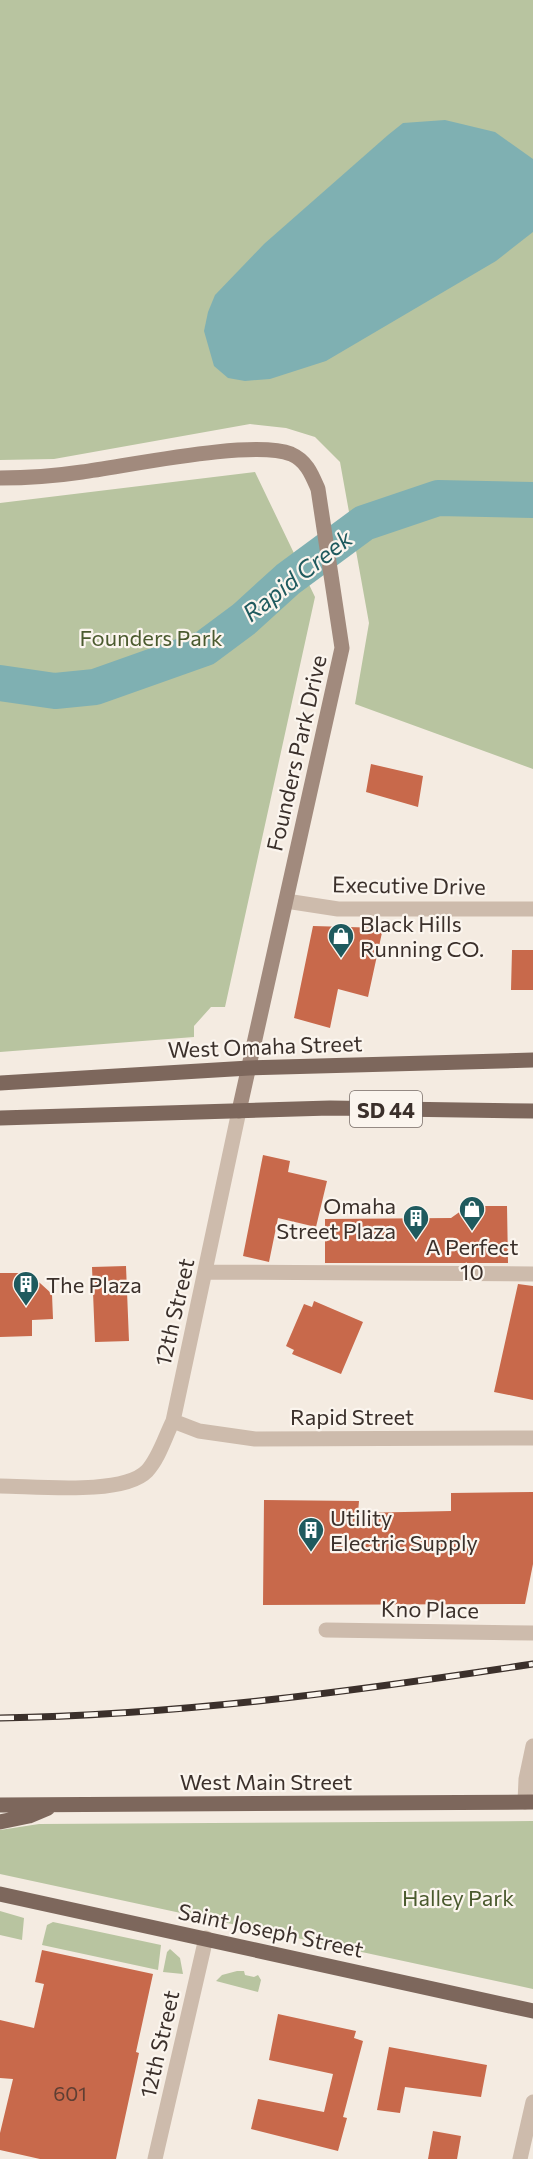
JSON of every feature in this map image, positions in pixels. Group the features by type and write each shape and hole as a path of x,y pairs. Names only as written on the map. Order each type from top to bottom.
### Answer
{"main road":[{"name":"Founders Park Drive","path":"0,478 80,473 214,453 273,449 293,455 309,467 318,489 342,648 239,1111"},
{"name":"West Omaha Street","path":"0,1083 249,1068 533,1060"},
{"name":"SD 44","path":"0,1118 330,1108 533,1111"},
{"name":"West Main Street","path":"0,1805 529,1802"},
{"path":"0,1822 29,1816 53,1805"},
{"name":"Saint Joseph Street","path":"0,1894 533,2011"}],"street":[{"name":"Executive Drive","path":"286,901 338,909 533,909"},
{"name":"12th Street","path":"0,1486 103,1486 127,1482 146,1472 173,1421 239,1111"},
{"path":"206,1272 533,1274"},
{"name":"Rapid Street","path":"173,1421 199,1431 255,1440 533,1438"},
{"name":"Kno Place","path":"326,1630 533,1633"},
{"path":"529,1802 526,1779 533,1746"},
{"name":"12th Street","path":"155,2159 206,1938"},
{"path":"520,2159 533,2102"}],"green space":[{"path":"0,0 533,0 533,769 355,704 369,623 340,462 315,437 286,428 250,424 54,459 0,460"},
{"name":"Founders Park","path":"255,472 315,597 225,1007 211,1007 194,1026 194,1037 0,1052 0,503"},
{"name":"Halley Park","path":"533,1821 533,1989 0,1874 0,1830 39,1824"},
{"path":"0,1911 24,1918 22,1940 0,1935"},
{"path":"53,1922 161,1945 158,1970 42,1945 47,1925"},
{"path":"170,1949 180,1958 183,1974 163,1972 167,1952"},
{"path":"244,1971 245,1975 254,1977 258,1975 261,1980 258,1992 216,1981 222,1975"}],"water":[{"path":"445,120 495,132 533,159 533,232 496,261 326,361 270,379 245,381 228,378 214,366 204,331 215,295 264,244 403,123"}],"building":[{"path":"371,764 423,776 418,807 366,792"},
{"name":"Black Hills Running CO.","path":"313,926 383,928 368,997 338,989 330,1028 294,1018"},
{"path":"512,950 533,950 533,990 511,990"},
{"path":"263,1155 290,1161 288,1172 327,1181 316,1227 278,1218 269,1262 243,1256"},
{"name":"Omaha Street Plaza","path":"468,1206 507,1206 508,1263 325,1263 325,1219 451,1218"},
{"path":"126,1266 129,1341 95,1342 92,1267"},
{"name":"The Plaza","path":"0,1273 29,1273 52,1294 53,1319 32,1320 32,1336 0,1337"},
{"path":"518,1284 533,1286 533,1400 494,1392"},
{"path":"314,1301 363,1322 341,1374 292,1354 294,1350 286,1346 304,1304 312,1307"},
{"path":"533,1492 533,1564 525,1604 263,1605 264,1500 359,1501 358,1513 451,1511 451,1493"},
{"path":"42,1950 153,1974 116,2159 40,2159 0,2150 0,2133 13,2079 0,2078 0,2020 34,2028 44,1984 35,1982"},
{"path":"278,2014 356,2031 354,2038 363,2041 343,2117 347,2118 338,2151 251,2129 258,2099 324,2112 333,2074 269,2060"},
{"path":"389,2047 487,2065 481,2097 405,2087 400,2113 377,2110"},
{"path":"433,2131 461,2136 457,2159 428,2159"}],"waterway":[{"name":"Rapid Creek","path":"0,683 55,691 95,687 205,648 244,619 288,579 364,523 438,498 533,500"}],"railway":[{"path":"0,1718 201,1707 334,1692 533,1664"}],"place":[{"name":"Black Hills Running CO.","path":"341,959"},
{"name":"A Perfect 10","path":"472,1232"},
{"name":"Omaha Street Plaza","path":"416,1241"},
{"name":"The Plaza","path":"26,1307"},
{"name":"Utility Electric Supply","path":"311,1553"}]}
